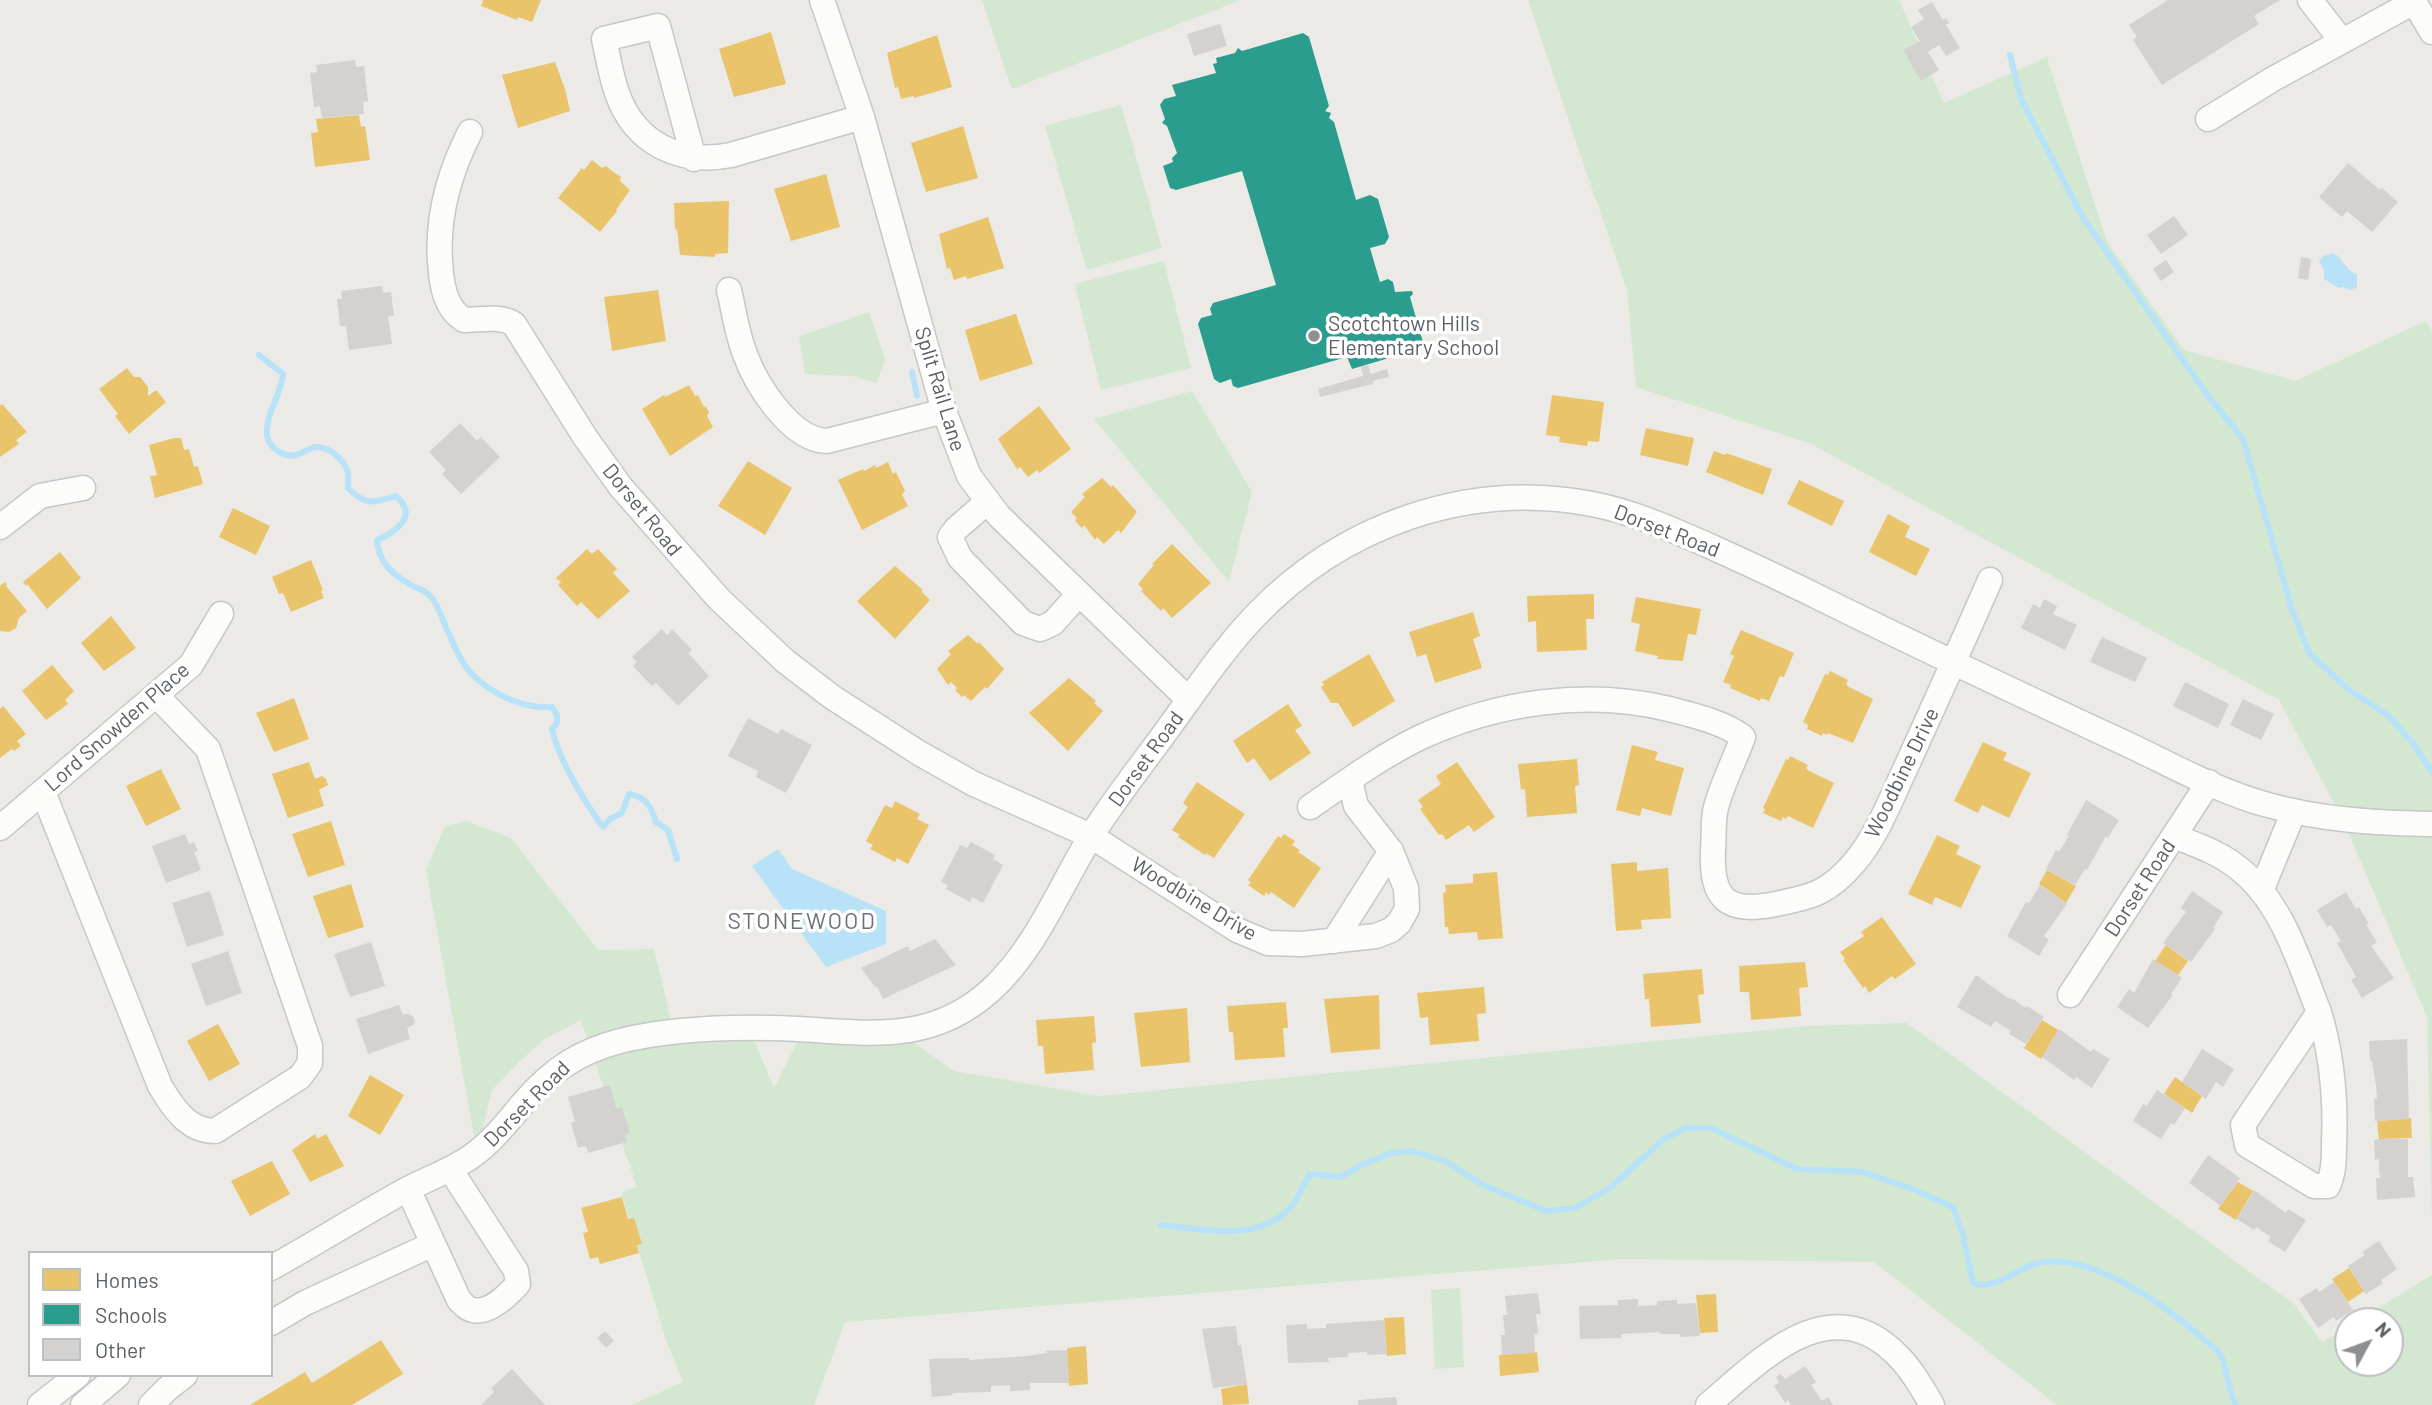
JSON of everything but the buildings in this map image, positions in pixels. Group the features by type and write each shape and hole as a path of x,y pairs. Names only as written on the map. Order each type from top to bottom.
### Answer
{"street":[{"name":"Split Rail Lane","path":"822,0 862,117 944,411 965,469 987,502 1189,700"},
{"path":"2310,0 2342,41"},
{"path":"2208,119 2273,79 2413,1 2432,32"},
{"path":"694,159 658,26 604,39 616,91 632,120 653,142 679,156 694,159 710,159 731,155 862,117"},
{"name":"Dorset Road","path":"470,132 458,155 447,187 439,245 443,285 454,312 464,320 495,318 514,324 578,426 621,486 719,599 785,661 851,709 944,767 1015,803 1091,836"},
{"path":"729,290 745,356 767,395 802,432 818,441 827,441 944,411"},
{"path":"0,527 40,496 83,488"},
{"name":"Dorset Road","path":"273,1267 408,1189 450,1169 489,1143 528,1098 557,1070 592,1049 640,1037 709,1030 779,1028 870,1034 900,1033 950,1018 980,1000 1007,973 1044,919 1091,836 1225,651 1252,619 1276,595 1325,557 1355,539 1433,508 1466,502 1512,499 1583,503 1637,516 1774,575 1954,664 2259,803 2343,820 2432,824"},
{"path":"987,502 950,537 960,558 1023,622 1040,629 1053,623 1079,594"},
{"path":"1954,664 1990,580"},
{"name":"Lord Snowden Place","path":"0,828 191,666 220,614"},
{"name":"Woodbine Drive","path":"1091,836 1252,937 1282,945 1376,936 1391,930 1404,916 1407,909 1406,888 1391,851 1356,806 1350,780 1417,739 1454,723 1517,706 1577,699 1608,699 1695,716 1737,732 1743,737 1715,812 1713,868 1718,894 1728,903 1742,906 1772,905 1829,889 1856,861 1873,837 1954,664"},
{"path":"43,792 160,1086 169,1102 185,1120 201,1131 215,1131 300,1077 310,1063 310,1046 208,749 156,695"},
{"path":"1310,807 1350,780"},
{"name":"Dorset Road","path":"2070,995 2209,782"},
{"path":"2261,891 2294,811"},
{"path":"2174,836 2214,852 2238,867 2270,902 2289,938 2319,1012 2328,1039 2336,1103 2333,1174 2328,1186 2314,1186 2247,1145 2243,1125 2319,1012"},
{"path":"1334,941 1391,851"},
{"path":"408,1189 458,1300 470,1310 480,1311 505,1297 518,1284 516,1271 450,1169"},
{"path":"273,1322 305,1303 433,1244"},
{"path":"1707,1405 1781,1346 1818,1328 1836,1328 1871,1336 1896,1354 1909,1368 1932,1405"},
{"path":"40,1405 75,1377"},
{"path":"83,1405 116,1377"},
{"path":"151,1405 182,1377"}],"green space":[{"path":"982,0 1241,0 1012,89"},
{"path":"1528,0 1899,0 1944,103 2047,57 2107,242 2184,350 2295,381 2426,321 2432,331 2432,1225 2427,1017 2343,820 2279,700 1811,444 1636,387 1627,291"},
{"path":"1121,105 1162,248 1087,270 1045,126"},
{"path":"1164,261 1191,368 1101,390 1075,284"},
{"path":"869,312 885,359 877,383 852,376 805,374 799,336"},
{"path":"1192,391 1252,492 1229,582 1094,419"},
{"path":"467,821 511,838 598,950 654,949 674,1033 749,1028 774,1088 804,1029 900,1033 954,1071 1100,1096 1807,1026 1907,1023 2294,1304 2322,1342 2334,1335 2334,1377 2404,1377 2404,1307 2380,1307 2432,1275 2432,1405 2057,1405 1874,1262 1622,1259 845,1322 814,1405 631,1405 683,1382 667,1343 621,1192 637,1187 581,1020 545,1039 492,1090 477,1152 426,870 445,826"},
{"path":"1460,1288 1464,1367 1435,1369 1431,1290"}],"water":[{"path":"2332,253 2357,275 2357,287 2351,290 2339,288 2324,279 2324,270 2319,261"},
{"path":"778,849 792,869 886,911 886,944 826,967 752,866"}],"waterway":[{"path":"2010,55 2021,99 2083,218 2208,396 2243,439 2292,609 2309,653 2349,690 2389,716 2415,746 2432,772"},
{"path":"259,355 283,374 267,429 268,440 274,448 292,456 313,448 326,449 343,463 348,472 348,488 360,498 376,501 396,496 403,503 405,517 402,522 391,533 377,540 383,561 398,577 426,592 433,600 461,659 478,680 519,703 552,707 557,715 557,723 552,729 560,753 603,827 610,819 622,813 629,794 640,797 650,807 656,822 668,830 677,859"},
{"path":"912,372 917,396"},
{"path":"1161,1225 1210,1231 1259,1227 1274,1221 1291,1207 1310,1174 1340,1177 1391,1153 1412,1151 1445,1161 1483,1185 1546,1211 1575,1208 1610,1188 1664,1139 1686,1128 1711,1128 1797,1169 1863,1172 1953,1207 1963,1235 1973,1283 1981,1285 1998,1282 2038,1263 2058,1262 2080,1265 2124,1283 2166,1309 2218,1351 2236,1405"}],"place":[{"name":"Scotchtown Hills Elementary School","path":"1314,336"}],"district":[{"name":"STONEWOOD","path":"802,921"}]}
